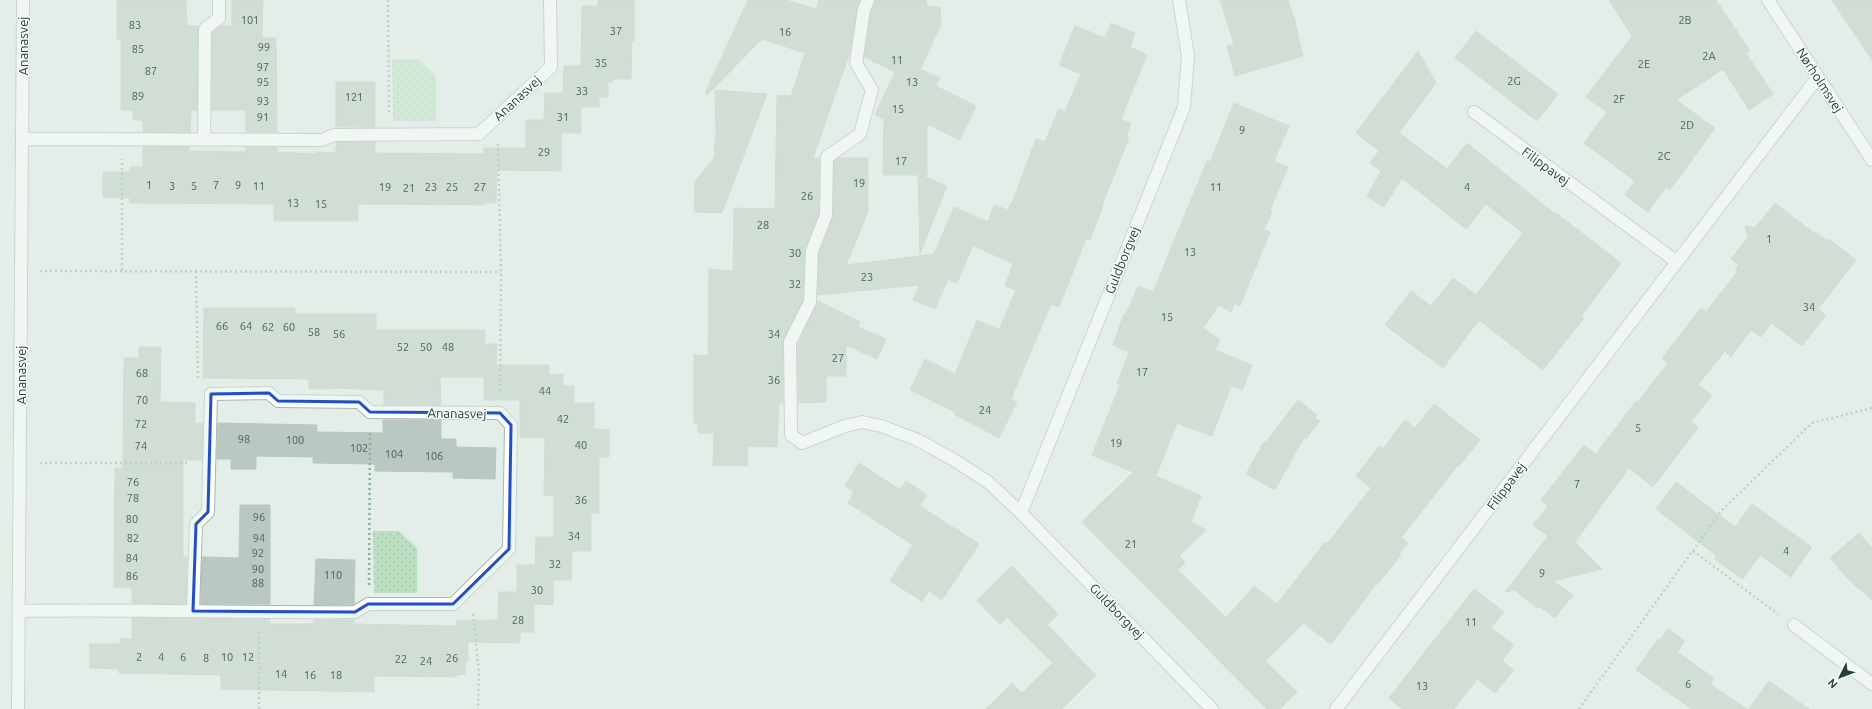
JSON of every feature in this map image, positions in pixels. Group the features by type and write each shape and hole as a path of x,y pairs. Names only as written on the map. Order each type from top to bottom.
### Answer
{"street":[{"name":"Ananasvej","path":"18,709 23,0"},
{"path":"204,139 206,29 219,18 219,0"},
{"name":"Ananasvej","path":"23,139 322,140 334,135 479,134 551,67 550,0"},
{"name":"Guldborgvej","path":"868,0 864,9 856,64 872,90 860,134 827,157 826,215 812,251 810,302 790,342 791,435 802,443 845,426 862,422 881,426 918,440 954,460 988,482 1022,513 1212,709"},
{"name":"Guldborgvej","path":"1022,513 1184,107 1188,56 1179,0"},
{"name":"Nørholmsvej","path":"1768,0 1872,160"},
{"name":"Filippavej","path":"1336,709 1818,77"},
{"name":"Filippavej","path":"1474,112 1677,262"},
{"path":"193,611 196,524 208,512 211,394 269,393 278,402 359,402 370,412"},
{"name":"Ananasvej","path":"19,611 193,611 259,613 355,612 368,604 453,604 509,549 511,425 500,413 370,412"},
{"path":"1794,625 1872,684"}],"path":[{"path":"388,0 389,134"},
{"path":"498,117 502,272 500,413"},
{"path":"122,139 122,270"},
{"path":"22,271 122,270 502,272"},
{"path":"196,271 198,378 211,394"},
{"path":"1578,709 1722,510 1812,423 1872,408"},
{"path":"368,604 370,412"},
{"path":"20,463 210,463"},
{"path":"1693,551 1794,625"},
{"path":"470,587 479,673 478,709"},
{"path":"259,613 259,709"}],"highlighted area":[{"path":"269,393 278,401 359,402 370,412 500,413 511,425 509,549 453,604 368,604 355,612 193,611 196,524 208,512 211,394"}],"green space":[{"path":"392,59 418,59 436,76 436,121 393,121"},
{"path":"373,531 399,531 417,548 417,593 374,593"}],"building":[{"path":"117,0 186,0 187,26 198,26 197,110 191,111 190,132 143,132 143,120 133,120 133,110 121,110 121,39 117,39"},
{"path":"232,0 263,0 262,38 276,38 277,132 246,132 246,110 212,110 212,33 221,26 232,26"},
{"path":"598,0 634,0 634,41 632,41 631,79 612,79 612,82 608,82 608,97 599,97 599,107 581,107 581,133 561,133 561,171 497,170 496,203 484,203 484,205 358,204 358,221 274,221 274,204 130,203 130,198 103,197 103,172 130,172 130,167 143,167 143,147 189,147 189,151 246,152 246,147 277,147 277,152 318,154 318,152 336,153 336,142 375,142 375,153 484,154 484,148 526,148 526,120 544,120 545,93 563,93 564,66 581,66 582,6 598,6"},
{"path":"748,0 786,0 816,9 819,0 860,0 857,8 850,52 813,158 819,158 819,214 805,250 803,300 783,342 783,403 779,403 777,447 748,446 747,466 713,465 714,433 698,433 698,424 694,423 694,355 708,356 709,269 733,271 734,208 775,209 777,95 791,96 805,53 762,39 707,95 705,93"},
{"path":"875,0 926,0 927,7 940,7 941,25 920,69 940,78 936,86 976,106 960,140 927,124 927,175 921,175 947,186 920,254 918,175 883,175 884,119 875,115 895,72 864,57 871,11"},
{"path":"1220,0 1288,0 1295,21 1303,56 1235,76 1227,46 1234,44"},
{"path":"1609,0 1716,0 1750,51 1746,53 1773,94 1749,110 1723,69 1676,100 1715,128 1670,190 1666,187 1648,212 1625,195 1635,181 1584,143 1607,112 1586,97 1632,36"},
{"path":"1832,0 1872,0 1872,60 1845,20"},
{"path":"1111,23 1135,33 1130,47 1147,55 1121,119 1131,124 1126,137 1129,138 1102,205 1103,206 1090,240 1086,239 1059,307 1051,304 1011,399 1017,402 999,438 954,414 955,412 910,390 925,359 955,374 977,320 999,330 1016,290 1005,286 1013,264 973,245 957,283 948,279 935,309 913,300 920,285 818,295 819,253 833,215 834,161 838,158 868,158 868,212 846,265 934,254 954,207 988,222 994,205 1008,210 1036,139 1045,142 1059,109 1065,112 1081,74 1059,65 1075,26 1105,38"},
{"path":"1476,31 1558,94 1537,121 1455,58"},
{"path":"1418,51 1436,83 1399,133 1447,169 1467,143 1555,214 1556,213 1621,263 1581,316 1584,318 1543,370 1479,320 1443,368 1385,325 1411,291 1431,306 1453,278 1476,295 1523,233 1486,204 1466,229 1402,178 1384,207 1367,196 1381,171 1370,163 1379,151 1356,133"},
{"path":"336,82 375,82 375,127 336,127"},
{"path":"715,90 767,94 722,213 694,212 695,182 714,158 716,130"},
{"path":"1234,103 1289,126 1274,161 1288,167 1270,210 1272,211 1264,230 1270,232 1240,306 1234,304 1231,312 1219,305 1203,328 1220,340 1215,350 1252,365 1242,390 1231,386 1212,436 1177,423 1156,476 1201,496 1191,522 1206,530 1179,556 1185,562 1178,570 1226,618 1254,586 1277,604 1325,542 1327,544 1371,488 1356,476 1379,446 1383,449 1405,420 1415,428 1434,404 1480,440 1459,466 1458,465 1401,538 1408,543 1399,554 1401,555 1377,585 1376,584 1331,644 1303,623 1265,661 1297,692 1280,709 1267,709 1082,522 1133,472 1092,455 1120,385 1117,384 1129,352 1113,345 1124,314 1126,314 1138,286 1153,292 1207,161 1210,162"},
{"path":"1775,203 1814,233 1828,241 1829,239 1856,260 1818,309 1826,315 1802,346 1771,323 1761,337 1751,330 1731,357 1725,351 1698,385 1712,395 1691,422 1698,428 1653,487 1629,468 1575,542 1602,569 1553,581 1573,595 1555,618 1539,606 1537,608 1514,590 1505,592 1548,536 1533,525 1548,506 1541,500 1584,445 1596,454 1636,401 1638,402 1668,363 1662,358 1701,308 1706,312 1738,271 1735,270 1739,265 1731,259 1748,237 1745,226 1755,228"},
{"path":"818,301 860,322 858,327 886,339 877,359 846,345 846,376 826,376 826,402 798,403 798,344"},
{"path":"204,308 295,308 295,314 376,314 376,330 485,330 485,344 497,344 496,365 549,365 549,375 563,374 563,386 574,386 574,403 594,403 594,429 609,430 609,457 599,457 599,513 591,513 591,551 572,551 571,580 553,580 553,605 534,604 534,632 520,632 520,643 468,642 468,662 465,662 465,674 457,675 456,677 374,676 374,692 221,689 221,675 119,673 119,669 90,668 90,644 120,644 120,639 132,639 132,618 270,619 270,624 313,624 314,620 354,620 354,624 456,626 456,621 498,620 499,592 517,592 517,565 535,565 536,537 554,537 554,496 544,495 545,438 520,437 520,400 484,400 484,377 440,377 441,405 384,405 384,390 331,388 309,389 309,379 203,378"},
{"path":"139,347 161,347 160,402 195,403 195,423 203,423 202,460 183,460 183,557 187,557 186,604 132,603 132,588 114,587 115,468 123,468 124,358 139,358"},
{"path":"1298,400 1317,415 1315,418 1320,421 1306,439 1304,437 1275,490 1246,474 1264,442 1266,442"},
{"path":"383,420 441,420 441,439 456,439 456,447 496,448 495,479 453,478 453,472 375,471 375,464 313,463 313,457 256,456 256,469 231,469 231,459 217,459 218,423 317,425 317,432 383,433"},
{"path":"859,463 900,490 906,481 927,495 920,506 979,544 942,600 929,591 922,601 890,581 913,545 848,503 854,492 845,486"},
{"path":"1676,482 1735,527 1752,504 1812,547 1791,577 1760,555 1743,579 1714,559 1717,556 1656,509"},
{"path":"240,505 270,505 270,604 201,604 202,557 239,558"},
{"path":"1859,533 1872,548 1872,600 1847,578 1830,558"},
{"path":"316,559 355,560 354,604 314,605"},
{"path":"1012,566 1058,614 1047,625 1096,675 1062,709 986,709 1012,683 1022,693 1053,663 1007,617 1000,624 977,601"},
{"path":"1474,589 1504,612 1491,628 1514,645 1502,661 1514,670 1495,693 1477,679 1454,709 1402,709 1389,698"},
{"path":"1668,629 1685,641 1677,652 1714,678 1710,684 1747,709 1692,709 1636,670 1658,639 1660,640"},
{"path":"1769,681 1809,709 1749,709"}]}
